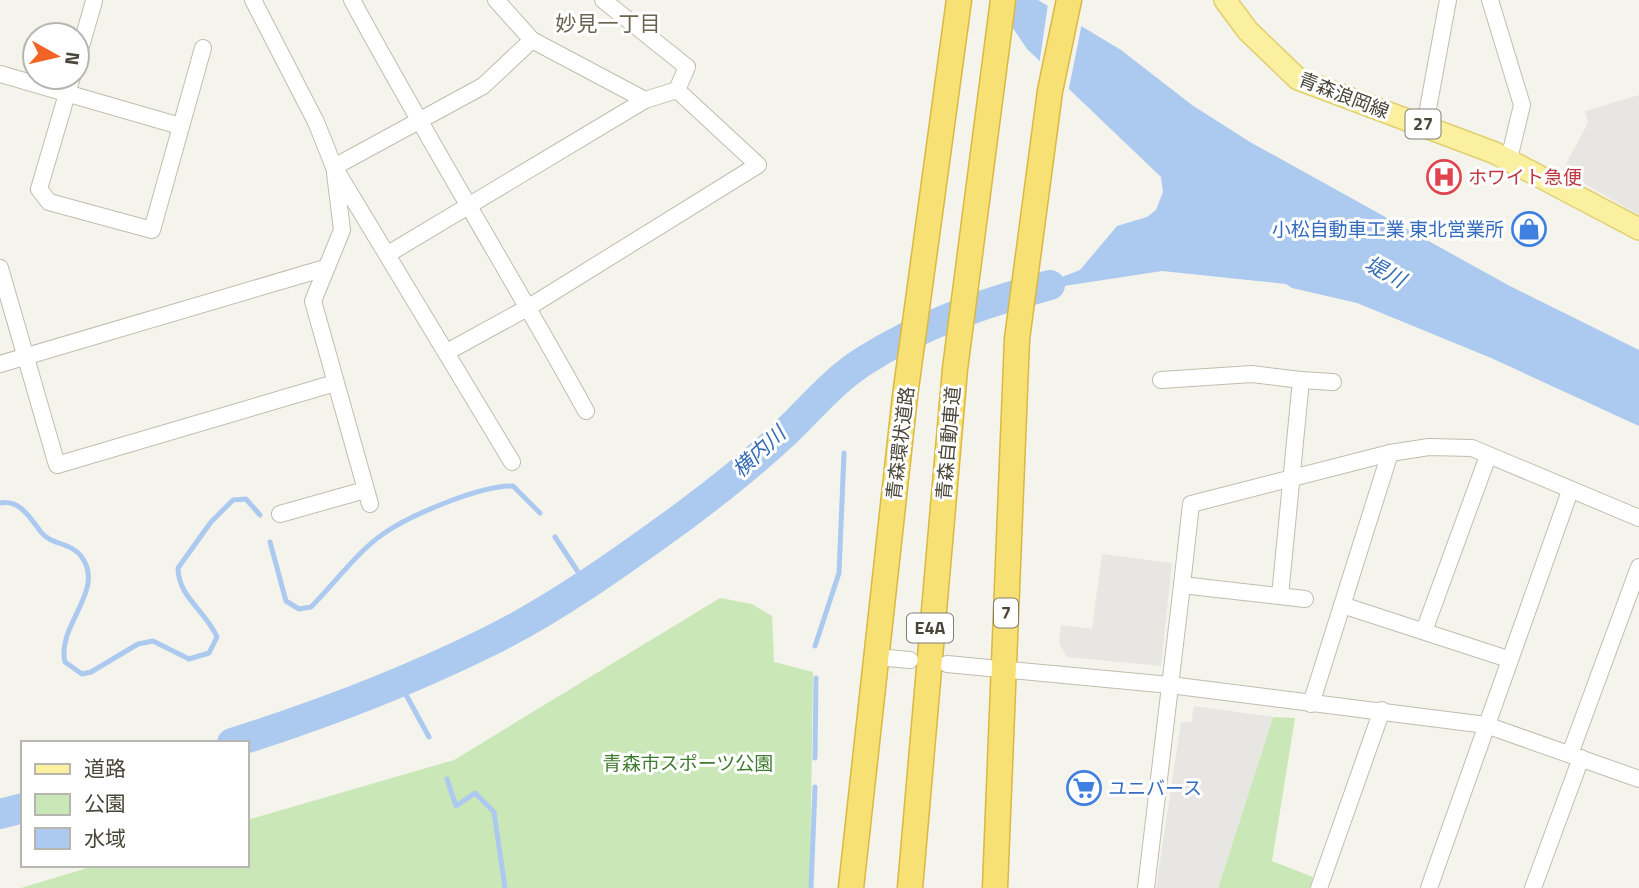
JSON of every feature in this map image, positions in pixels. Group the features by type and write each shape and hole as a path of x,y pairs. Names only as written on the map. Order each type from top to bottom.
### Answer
{"highway":[{"name":"青森環状道路","path":"851,888 905,396 959,0"},
{"name":"青森自動車道","path":"910,888 955,369 1003,0"},
{"name":"7","path":"995,888 1017,339 1029,232 1050,92 1069,0"}],"main road":[{"name":"青森浪岡線","path":"1225,0 1248,31 1298,79 1509,159 1639,229"}],"street":[{"path":"253,0 316,122 334,167 512,462"},
{"path":"352,0 417,121 528,307 586,411"},
{"path":"496,0 532,40 645,100"},
{"path":"388,254 645,100 677,90 687,67 603,0"},
{"path":"1425,125 1448,0"},
{"path":"1490,0 1521,105 1509,159"},
{"path":"88,21 93,1"},
{"path":"334,167 483,86 532,40"},
{"path":"68,91 39,189 49,202 152,230 204,48"},
{"path":"0,74 21,77"},
{"path":"447,352 528,307 758,164 677,90"},
{"path":"86,91 180,126"},
{"path":"280,514 368,497 313,301 342,230 334,167"},
{"path":"0,268 57,465 335,383"},
{"path":"0,364 325,268"},
{"path":"1161,380 1252,374 1333,382"},
{"path":"1280,596 1301,380"},
{"path":"1146,888 1191,504 1390,453 1429,447 1472,448 1639,518"},
{"path":"1311,704 1390,453"},
{"path":"1424,631 1488,456"},
{"path":"1429,888 1508,659 1570,491"},
{"path":"1533,888 1639,567"},
{"path":"1182,585 1305,599"},
{"path":"1342,605 1508,659"},
{"path":"876,657 910,660"},
{"path":"947,664 1170,685 1486,725 1639,779"},
{"path":"1319,888 1382,710"}],"green space":[{"name":"青森市スポーツ公園","path":"720,598 752,604 772,616 774,662 813,672 810,888 21,888 90,867 248,867 248,820 454,760"},
{"path":"1273,717 1295,718 1272,861 1313,877 1310,888 1218,888"}],"shaded area":[{"path":"1639,95 1639,215 1562,171 1588,123 1585,111"},
{"path":"1102,554 1172,563 1161,666 1067,657 1059,643 1061,625 1092,629"},
{"path":"1194,706 1273,717 1218,888 1156,888 1181,722 1191,722"}],"water":[{"name":"堤川","path":"994,0 1038,0 1121,50 1192,105 1250,142 1508,285 1639,350 1639,426 1491,358 1357,303 1292,288 1286,284 1162,271 1064,286 996,302 1080,270 1117,226 1147,217 1156,210 1163,192 1161,177 1027,49"}],"pier":[{"path":"1048,4 1082,23 1068,93 1039,66"}],"waterway":[{"name":"横内川","path":"238,741 329,710 394,684 514,629 637,550 736,476 853,368 931,325 1001,299 1050,285"},
{"path":"852,382 854,368"},
{"path":"815,646 839,573 844,453"},
{"path":"270,542 286,601 299,609 311,607 355,559 383,534 410,518 446,503 483,490 513,486 540,513"},
{"path":"0,503 19,507 45,536 72,548 81,556 87,569 88,582 64,648 65,662 82,674 91,672 138,644 153,641 189,659 209,653 217,637 187,596 179,578 178,568 211,522 233,500 246,499 260,515"},
{"path":"555,537 586,584"},
{"path":"815,758 816,678"},
{"path":"398,680 429,737"},
{"path":"447,779 456,806 475,793 494,812 505,888"},
{"path":"811,888 815,787"},
{"name":"横内川","path":"0,814 21,809"}],"place":[{"name":"ホワイト急便","path":"1444,177"},
{"name":"小松自動車工業 東北営業所","path":"1529,229"},
{"name":"ユニバース","path":"1084,788"}],"district":[{"name":"妙見一丁目","path":"608,24"}]}
